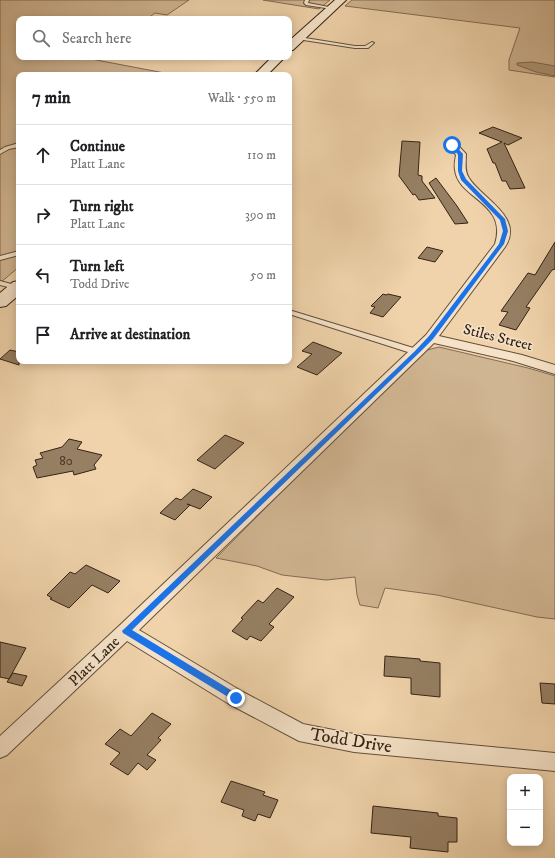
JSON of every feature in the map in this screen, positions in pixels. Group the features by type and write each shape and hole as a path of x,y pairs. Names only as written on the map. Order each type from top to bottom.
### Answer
{"main road":[{"path":"292,45 341,0"},
{"path":"263,72 276,60"},
{"path":"0,302 16,289"}],"street":[{"name":"Platt Lane","path":"0,749 126,631 431,338 502,244 506,231 505,225 498,214 464,180 460,171 460,154 452,145"},
{"name":"Stiles Street","path":"431,338 517,358 555,370"},
{"name":"Todd Drive","path":"126,631 236,698 299,732 314,737 354,743 555,762"}],"lane":[{"path":"308,0 306,2 307,4 332,8"},
{"path":"299,38 366,47 372,43"},
{"path":"0,152 16,146"},
{"path":"0,258 16,254"},
{"path":"0,283 16,287"},
{"path":"292,313 417,352"}],"shaded area":[{"path":"0,0 189,0 167,15 155,13 151,16 16,16 16,60 96,60 159,72 16,72 16,270 0,283"},
{"path":"263,0 330,0 319,9"},
{"path":"352,0 555,0 555,77 509,70 509,60 520,28 345,6"},
{"path":"532,62 555,66 555,76 536,72 517,65 517,63"},
{"path":"439,347 528,368 555,376 555,619 537,617 437,595 385,588 378,608 360,605 355,577 326,580 282,575 257,566 216,558 419,352"}],"building":[{"path":"493,127 522,138 508,145 504,143 525,188 510,189 506,181 502,181 495,163 493,163 487,149 502,142 479,133"},
{"path":"402,141 420,142 418,175 422,176 422,181 435,198 419,200 415,194 413,195 399,176"},
{"path":"436,178 468,223 455,224 429,183"},
{"path":"555,242 555,269 552,270 526,307 530,308 516,330 499,325 508,312 501,311 528,273 535,275"},
{"path":"427,247 443,251 435,262 418,258"},
{"path":"383,294 401,297 383,317 370,313 375,307 371,306"},
{"path":"313,342 342,353 317,375 297,367 312,354 302,351"},
{"path":"10,350 16,351 16,364 19,365 0,359"},
{"path":"225,435 244,443 215,469 197,460"},
{"path":"69,439 82,442 77,449 102,455 94,465 96,469 74,475 73,471 37,478 33,467 37,465 35,460 43,458 40,453 62,447"},
{"path":"193,489 212,497 200,509 190,505 175,520 160,513 176,498 181,500"},
{"path":"86,565 120,581 108,593 92,585 69,608 50,599 52,598 47,595 70,572 75,574"},
{"path":"277,588 294,597 269,624 274,627 261,641 250,636 247,640 232,631 243,619 241,618 258,600 263,603"},
{"path":"0,642 26,648 9,679 0,677"},
{"path":"385,656 420,659 420,661 440,663 440,697 411,694 411,678 384,676"},
{"path":"13,673 27,676 22,686 7,682"},
{"path":"540,683 555,684 555,704 542,703"},
{"path":"152,713 171,724 158,738 161,740 147,755 156,760 147,770 138,763 128,775 110,764 120,753 105,744 120,729 131,736"},
{"path":"231,781 265,792 263,795 278,800 270,818 258,814 255,821 242,816 244,810 221,802"},
{"path":"373,806 438,813 438,816 457,818 457,842 448,842 448,852 410,848 411,837 371,833"}],"route":[{"path":"236,698 126,631 431,338 502,244 506,231 502,219 461,176 460,154 452,145"}]}
